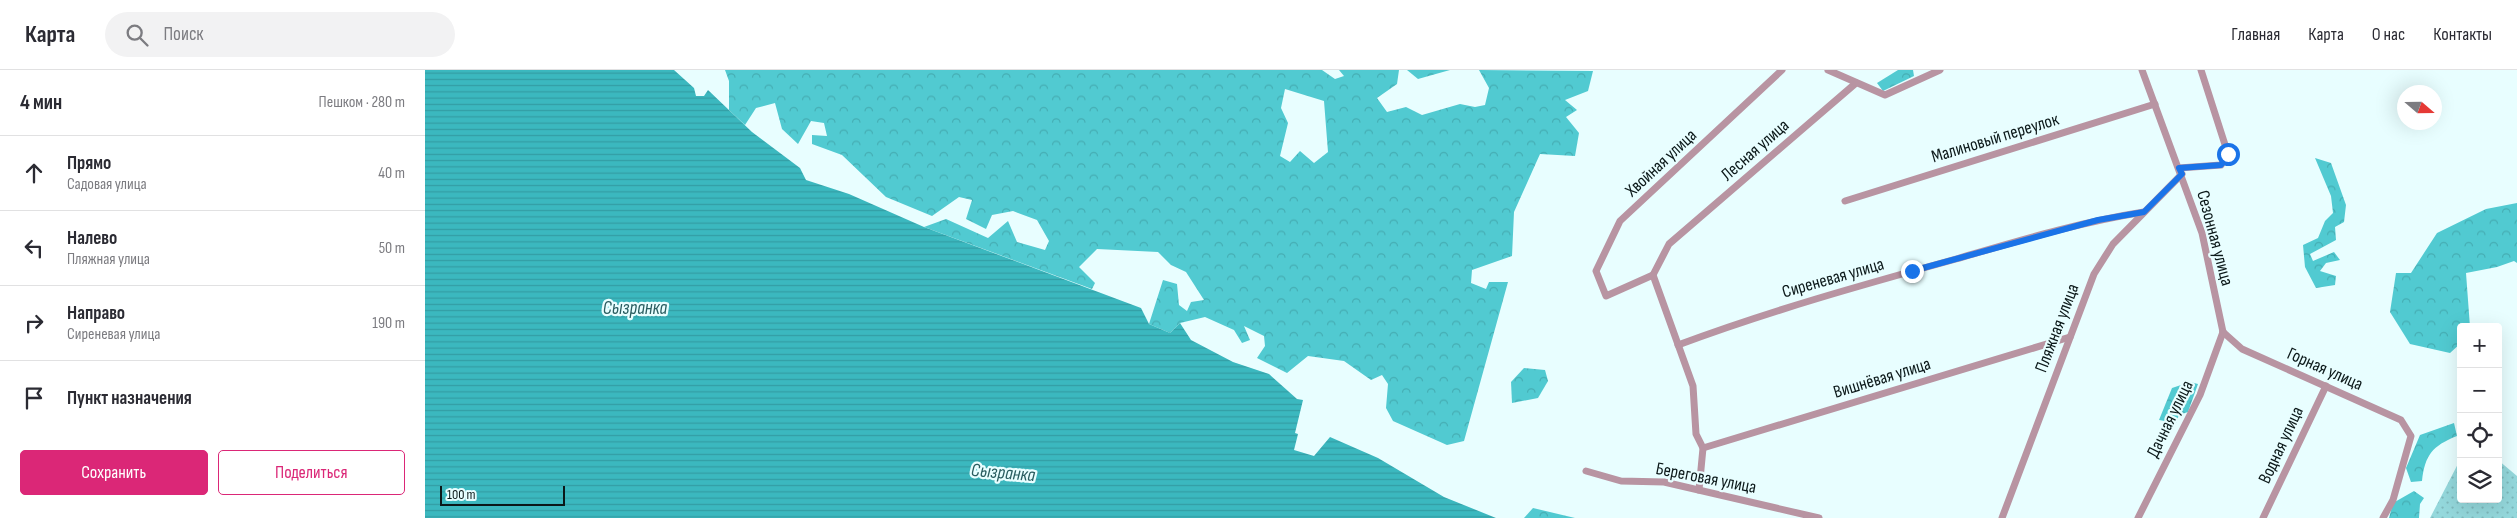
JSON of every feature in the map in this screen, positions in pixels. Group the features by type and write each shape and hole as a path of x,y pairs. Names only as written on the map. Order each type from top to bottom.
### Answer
{"street":[{"name":"Хвойная улица","path":"1653,275 1606,296 1597,271 1620,221 1782,70"},
{"path":"1828,70 1885,95 1940,70"},
{"name":"Сезонная улица","path":"2142,70 2181,171 2202,233 2223,332"},
{"path":"2181,171 2221,165 2228,154 2201,70"},
{"name":"Лесная улица","path":"1653,275 1669,244 1856,83"},
{"name":"Малиновый переулок","path":"1845,201 2155,104"},
{"name":"Пляжная улица","path":"2002,518 2094,274 2113,244 2181,171"},
{"name":"Сиреневая улица","path":"1678,345 1748,319 1912,271 2098,220 2144,212"},
{"path":"1653,275 1693,386 1696,434 1703,448 1699,490"},
{"name":"Горная улица","path":"2223,332 2242,349 2401,420 2411,436 2393,500 2383,518"},
{"name":"Дачная улица","path":"2138,518 2200,396 2223,332"},
{"name":"Вишнёвая улица","path":"1703,448 2070,337"},
{"name":"Водная улица","path":"2263,518 2326,386"},
{"name":"Береговая улица","path":"1586,471 1621,481 1664,482 1819,518"}],"shaded area":[{"path":"2502,463 2517,476 2517,518 2430,518 2457,466 2457,503 2502,503"}],"green space":[{"path":"725,70 1322,70 1335,79 1344,76 1339,70 1399,70 1397,84 1377,98 1387,112 1406,107 1422,115 1460,104 1475,107 1485,105 1489,88 1479,70 1593,71 1588,91 1565,100 1577,110 1566,117 1579,133 1575,156 1540,154 1514,212 1512,256 1472,270 1471,283 1486,289 1489,282 1508,282 1464,441 1447,445 1393,421 1386,408 1388,384 1382,375 1371,380 1344,361 1308,356 1287,373 1257,358 1265,346 1264,336 1244,326 1250,340 1242,343 1234,330 1205,317 1180,323 1170,333 1149,324 1163,280 1177,284 1179,305 1187,311 1191,302 1204,300 1186,272 1171,265 1158,252 1097,249 1079,267 1095,283 1092,289 924,227 946,219 988,238 1008,221 1017,242 1045,250 1049,241 1037,220 1013,211 992,215 986,229 966,219 972,200 959,197 932,216 886,197 842,155 812,144 812,135 827,136 824,123 811,121 798,144 782,129 775,103 756,108 745,125 729,110 729,81","holes":["1285,89 1324,101 1328,152 1314,163 1300,151 1290,162 1280,156 1288,123 1281,108"]},
{"path":"1407,70 1450,70 1418,79"},
{"path":"1898,70 1913,70 1914,76 1883,91 1877,83"},
{"path":"2315,158 2331,163 2346,205 2344,222 2335,227 2336,240 2310,254 2313,261 2334,252 2340,260 2326,263 2320,271 2336,276 2335,285 2316,288 2305,267 2303,245 2318,238 2325,221 2333,213 2331,196"},
{"path":"2517,203 2517,263 2514,261 2497,267 2466,273 2470,323 2457,323 2457,347 2450,353 2410,344 2390,312 2396,273 2411,273 2437,233 2486,209"},
{"path":"1524,368 1545,370 1548,381 1538,398 1512,403 1511,382"},
{"path":"2190,382 2198,384 2188,412 2179,415 2176,423 2159,420 2172,388"},
{"path":"2454,423 2457,436 2441,444 2431,452 2425,464 2422,481 2411,482 2406,468 2420,435"},
{"path":"2414,491 2424,498 2420,504 2419,518 2389,518 2393,503"},
{"path":"1533,508 1575,518 1524,518"}],"water":[{"name":"Сызранка","path":"425,70 674,70 694,88 696,96 704,96 708,90 752,132 800,168 806,180 849,194 924,227 1141,308 1149,324 1170,333 1180,323 1191,340 1233,362 1269,374 1297,399 1303,400 1295,433 1298,434 1294,450 1314,456 1330,437 1378,458 1444,497 1496,518 425,518"}],"route":[{"path":"1912,271 2098,220 2144,212 2182,174 2179,168 2221,165 2228,154"}]}
